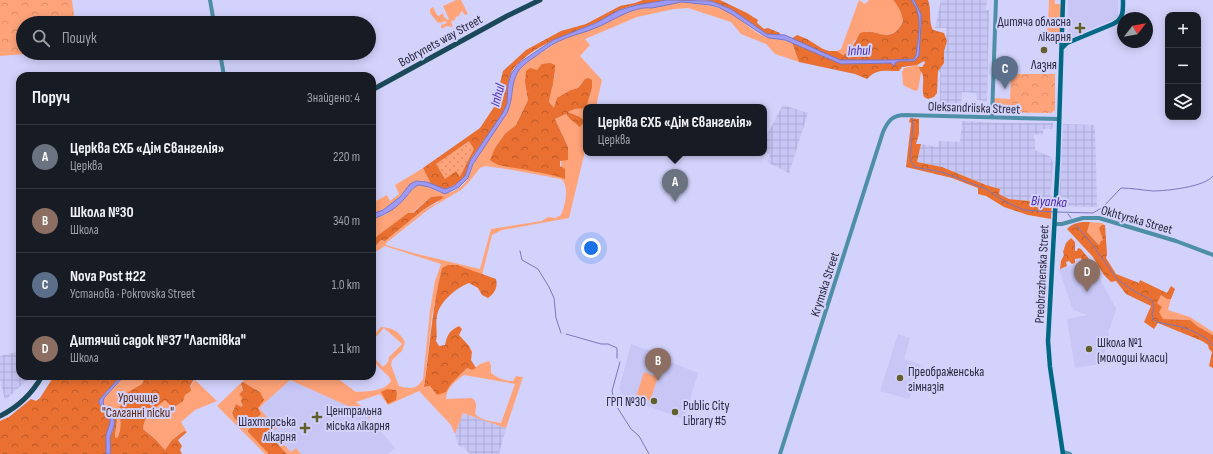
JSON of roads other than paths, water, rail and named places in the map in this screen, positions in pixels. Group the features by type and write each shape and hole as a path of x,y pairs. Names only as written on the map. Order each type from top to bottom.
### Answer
{"main road":[{"name":"Bobrynets way Street","path":"376,88 507,16 540,0"},
{"name":"Preobrazhenska Street","path":"1063,0 1049,348 1050,367 1063,453"},
{"path":"1062,48 1067,43 1114,24 1120,20 1122,15 1123,0"},
{"path":"0,416 18,405 39,380"}],"street":[{"path":"210,0 213,16"},
{"path":"992,117 996,0"},
{"path":"221,60 223,72"},
{"name":"Oleksandriiska Street","path":"889,120 896,116 905,115 1059,119"},
{"name":"Krymska Street","path":"780,454 883,132 889,120"},
{"name":"Okhtyrska Street","path":"1055,224 1062,224 1083,218 1099,218 1176,240 1213,255"},
{"path":"1063,453 1070,454"}],"waterway":[{"name":"Biyanka","path":"912,118 913,125 910,158 914,167 942,172 986,189 1006,202 1024,210 1054,212"},
{"name":"Biyanka","path":"1057,212 1093,213 1103,207 1121,188 1153,191 1176,189 1194,186 1209,180 1213,176"},
{"path":"1068,214 1071,218"},
{"path":"1076,225 1118,280 1151,300 1154,308 1152,314 1153,319 1157,322 1182,327 1195,332 1207,339 1213,346"},
{"path":"520,251 522,260 538,269 549,287 554,298 556,318 561,333"},
{"path":"566,334 601,344 608,344 617,348 617,358"},
{"path":"613,395 612,391 620,362"},
{"path":"617,407 631,429 639,436 649,454"}],"place":[{"name":"Дитяча обласна лікарня","path":"1080,28"},
{"name":"Лазня","path":"1044,50"},
{"name":"Nova Post #22","path":"1005,89"},
{"name":"Церква ЄХБ «Дім Євангелія»","path":"675,202"},
{"name":"Дитячий садок №37 \"Ластівка\"","path":"1087,292"},
{"name":"Школа №1 (молодші класи)","path":"1089,349"},
{"name":"Преображенська гімназія","path":"900,378"},
{"name":"Школа №30","path":"658,381"},
{"name":"ГРП №30","path":"654,401"},
{"name":"Public City Library #5","path":"675,412"},
{"name":"Центральна міська лікарня","path":"317,417"},
{"name":"Шахтарська лікарня","path":"305,428"}],"water label":[{"name":"Inhul","path":"859,50"},
{"name":"Inhul","path":"497,95"}],"park label":[{"name":"Урочище \"Салганні піски\"","path":"138,404"}]}
